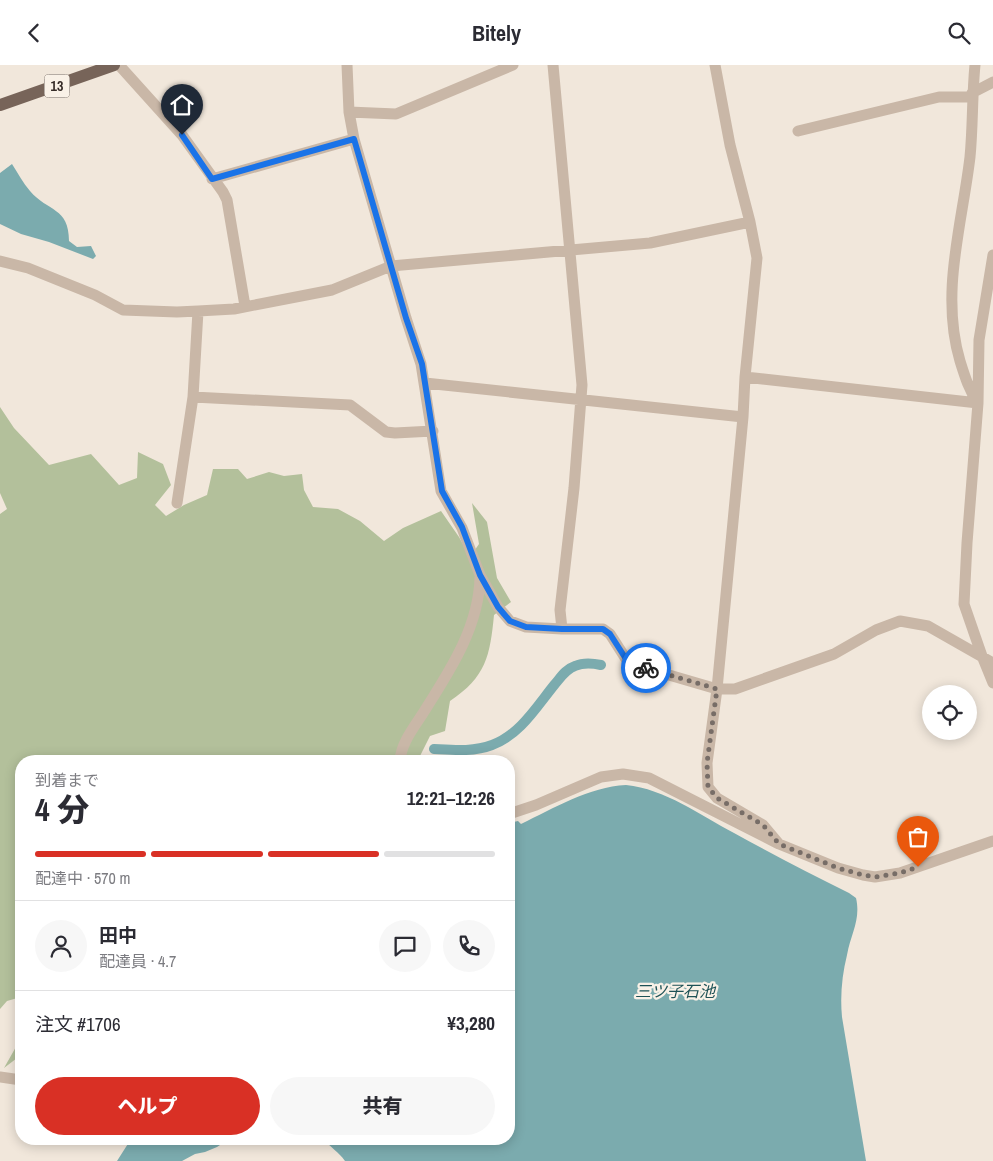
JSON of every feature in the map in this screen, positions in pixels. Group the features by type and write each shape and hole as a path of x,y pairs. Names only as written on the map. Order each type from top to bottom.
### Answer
{"main road":[{"name":"13","path":"0,105 29,97 114,65"}],"street":[{"path":"119,65 182,135 223,192 227,200 245,306"},
{"path":"347,65 349,111 354,139 406,318 422,364 442,491 462,527 480,575 498,607 510,621 526,627 603,629 610,634 626,659 645,668 717,689 735,689 834,654 876,630 900,621 928,626 993,663"},
{"path":"349,111 396,114 513,65"},
{"path":"553,65 582,399 560,610 562,629"},
{"path":"715,65 730,145 750,222 757,258 717,689 707,763 708,787 717,798 763,825 779,844"},
{"path":"975,65 970,155 953,268 951,314 956,347 970,391 978,403"},
{"path":"798,131 939,97 972,95 993,82"},
{"path":"212,179 354,139"},
{"path":"0,261 28,268 94,295 123,310 198,311 234,309 332,290 391,266 650,243 750,222"},
{"path":"993,255 979,340 978,403 966,543 964,603 993,683"},
{"path":"177,503 193,397 198,311"},
{"path":"745,377 978,403"},
{"path":"425,383 743,417"},
{"path":"193,397 350,405 386,432 433,431"},
{"path":"402,755 407,739 453,666 472,623 480,592 480,575"},
{"path":"515,812 601,777 612,774 635,775 649,778 779,844 838,868 863,875 875,877 900,873 993,841"},
{"path":"0,1077 15,1079"}],"green space":[{"path":"0,407 14,428 49,465 91,454 119,485 137,478 138,452 163,464 171,485 155,505 166,516 184,505 207,495 213,469 238,469 247,479 269,472 284,476 302,474 304,490 313,507 338,509 360,521 384,541 403,528 441,511 470,557 479,544 472,503 487,522 497,578 511,602 494,615 488,654 479,674 472,683 450,701 445,731 430,736 420,755 15,755 15,999 7,1001 0,1009 0,514 7,509 0,493"},
{"path":"15,1049 15,1060 4,1068"}],"water":[{"path":"12,164 30,191 61,216 68,230 69,241 77,247 91,246 96,256 93,259 49,242 21,234 0,224 0,173"},
{"name":"三ツ子石池","path":"626,785 640,787 668,797 856,898 857,913 844,970 841,1009 866,1161 345,1161 329,1145 515,1145 515,822 518,821 521,824 585,794"},
{"path":"127,1145 220,1145 182,1161 117,1161"}],"waterway":[{"path":"434,749 478,749 502,740 527,719 569,669 585,663 601,665"}],"way so far":[{"path":"646,668 717,689 707,763 708,787 717,798 763,825 779,844 838,868 875,877 888,876 918,867"}],"route":[{"path":"182,135 212,179 354,139 406,318 422,364 442,491 462,527 480,575 498,607 510,621 526,627 603,629 610,634 626,659 646,668"}]}
